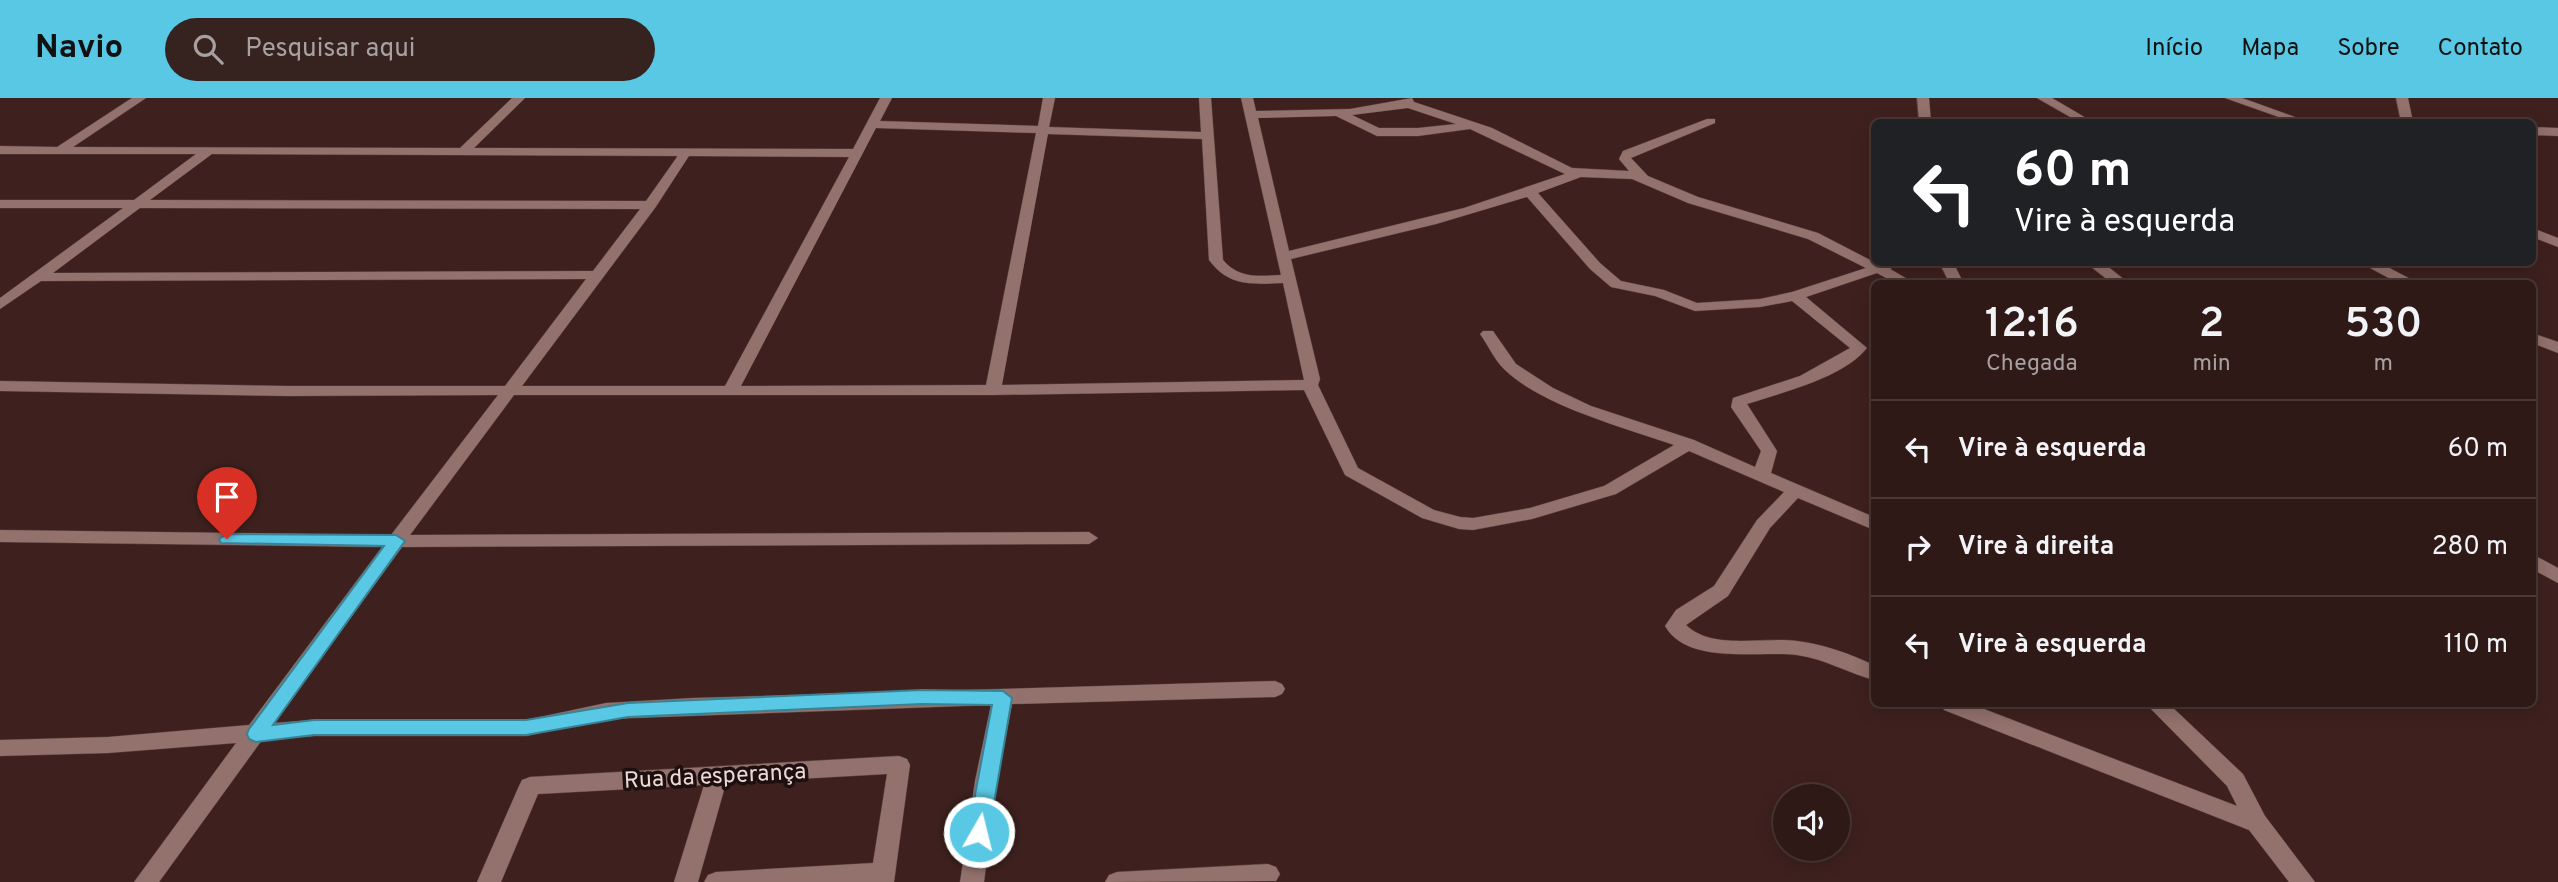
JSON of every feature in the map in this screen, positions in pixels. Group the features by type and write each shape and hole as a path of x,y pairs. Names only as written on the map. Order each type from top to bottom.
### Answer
{"street":[{"path":"60,150 140,98"},
{"path":"465,150 519,98"},
{"path":"732,388 886,98"},
{"path":"993,390 1049,98"},
{"path":"1205,98 1216,260 1227,275 1236,279 1287,279"},
{"path":"1247,98 1312,379 1310,385 1351,471 1402,497 1428,514 1473,524 1532,513 1610,490 1688,443"},
{"path":"1923,98 1925,119"},
{"path":"2043,98 2082,119"},
{"path":"2231,98 2294,119"},
{"path":"2402,98 2406,119"},
{"path":"1251,116 1339,113 1407,101 1469,125 1577,174"},
{"path":"1339,113 1377,132 1418,132 1469,125"},
{"path":"1645,179 1625,159 1627,153 1711,121"},
{"path":"873,124 1207,136"},
{"path":"2536,131 2558,132"},
{"path":"0,150 855,153"},
{"path":"0,305 210,150"},
{"path":"146,882 396,541 650,205 683,157 682,151"},
{"path":"1282,257 1379,234 1530,192 1577,174 1617,172 1645,179 1693,200 1813,236 1871,264"},
{"path":"1530,192 1595,266 1616,285 1659,293 1695,307 1760,303 1795,296 1886,266"},
{"path":"0,204 650,205"},
{"path":"2536,234 2558,243"},
{"path":"1876,266 1902,280"},
{"path":"2098,266 2117,280"},
{"path":"39,277 538,273 597,275"},
{"path":"1795,296 1871,356"},
{"path":"1488,334 1510,367 1547,391 1585,409 1688,443 1871,523"},
{"path":"2536,339 2558,348"},
{"path":"1760,476 1769,450 1739,407 1739,401 1806,379 1859,348"},
{"path":"0,386 509,391 732,388 993,390 1310,385"},
{"path":"1794,490 1763,524 1721,592 1683,615 1675,626 1680,633 1694,641 1721,645 1797,648 1871,672"},
{"path":"0,536 396,541 1089,538"},
{"path":"2536,563 2558,577"},
{"path":"0,748 108,745 314,728 526,728 619,711 922,697 1003,698 1276,689"},
{"path":"972,882 986,781 1003,698"},
{"path":"1959,707 2257,823"},
{"path":"2159,707 2235,780 2257,823 2303,882"},
{"name":"Rua da esperança","path":"489,882 530,786 900,765 883,877"},
{"path":"686,882 718,775"},
{"path":"1117,882 1268,874"},
{"path":"716,882 883,877"}],"route":[{"path":"227,539 396,541 256,734 314,728 526,728 628,710 693,706 812,705 922,697 1003,698 986,781 979,832"}]}
